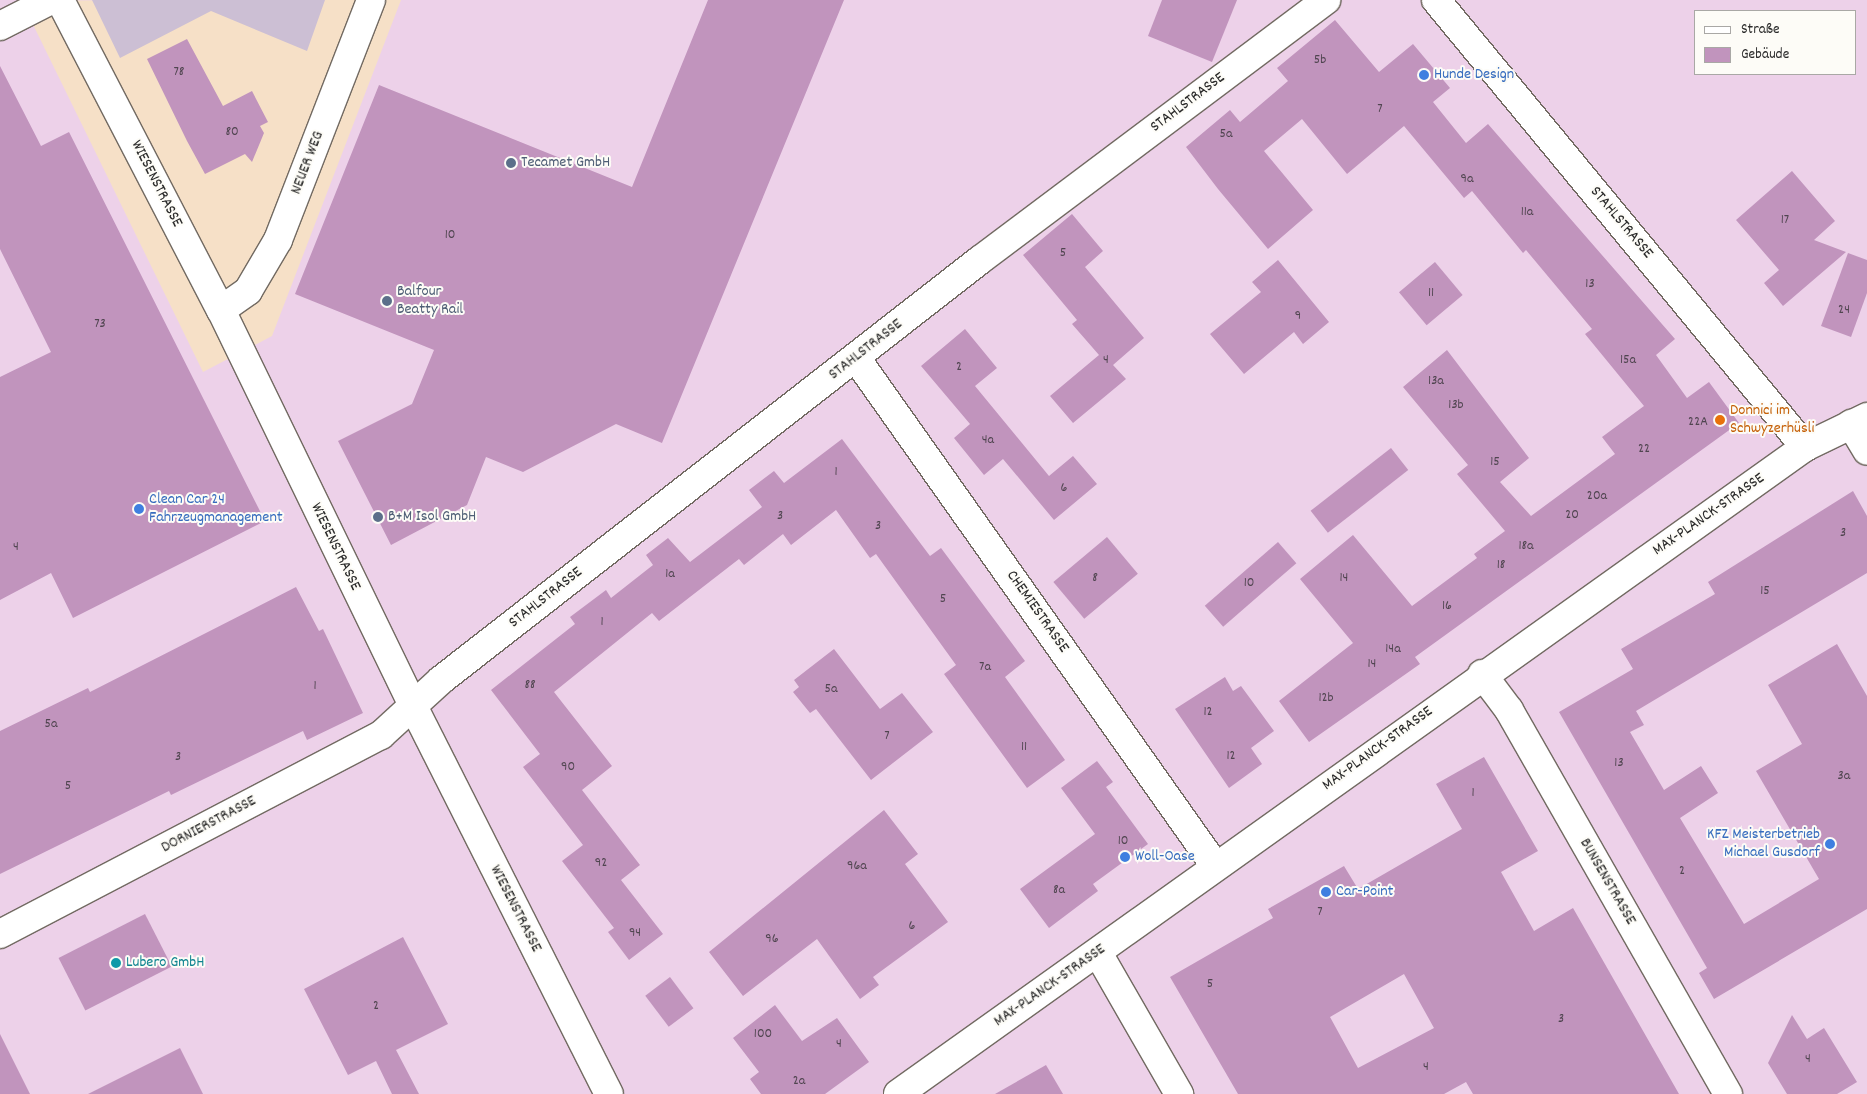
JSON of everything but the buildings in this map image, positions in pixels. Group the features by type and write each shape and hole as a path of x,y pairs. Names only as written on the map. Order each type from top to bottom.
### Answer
{"street":[{"path":"0,26 52,0"},
{"name":"WIESENSTRASSE","path":"60,0 221,310 414,708 609,1094"},
{"name":"NEUER WEG","path":"221,310 248,291 278,240 371,0"},
{"name":"STAHLSTRASSE","path":"414,708 441,680 856,358 1326,0"},
{"name":"STAHLSTRASSE","path":"1436,0 1805,447"},
{"name":"CHEMIESTRASSE","path":"856,358 1216,867"},
{"path":"1859,420 1867,451"},
{"name":"MAX-PLANCK-STRASSE","path":"898,1094 1098,953 1482,674 1805,447 1859,420"},
{"name":"BUNSENSTRASSE","path":"1482,674 1509,710 1728,1094"},
{"name":"DORNIERSTRASSE","path":"0,934 381,735 414,708"},
{"path":"1098,953 1180,1094"}],"shaded area":[{"path":"0,0 21,0 203,372 272,336 401,0 1867,0 1867,1094 0,1094"},
{"path":"92,0 325,0 307,51 211,11 120,58"}],"place":[{"name":"Hunde Design","path":"1424,75"},
{"name":"Tecamet GmbH","path":"511,163"},
{"name":"Balfour Beatty Rail","path":"387,301"},
{"name":"Donnici im Schwyzerhüsli","path":"1720,420"},
{"name":"Clean Car 24 Fahrzeugmanagement","path":"139,509"},
{"name":"B+M Isol GmbH","path":"378,517"},
{"name":"KFZ Meisterbetrieb Michael Gusdorf","path":"1830,844"},
{"name":"Woll-Oase","path":"1125,857"},
{"name":"Car-Point","path":"1326,892"},
{"name":"Lubero GmbH","path":"116,963"}]}
